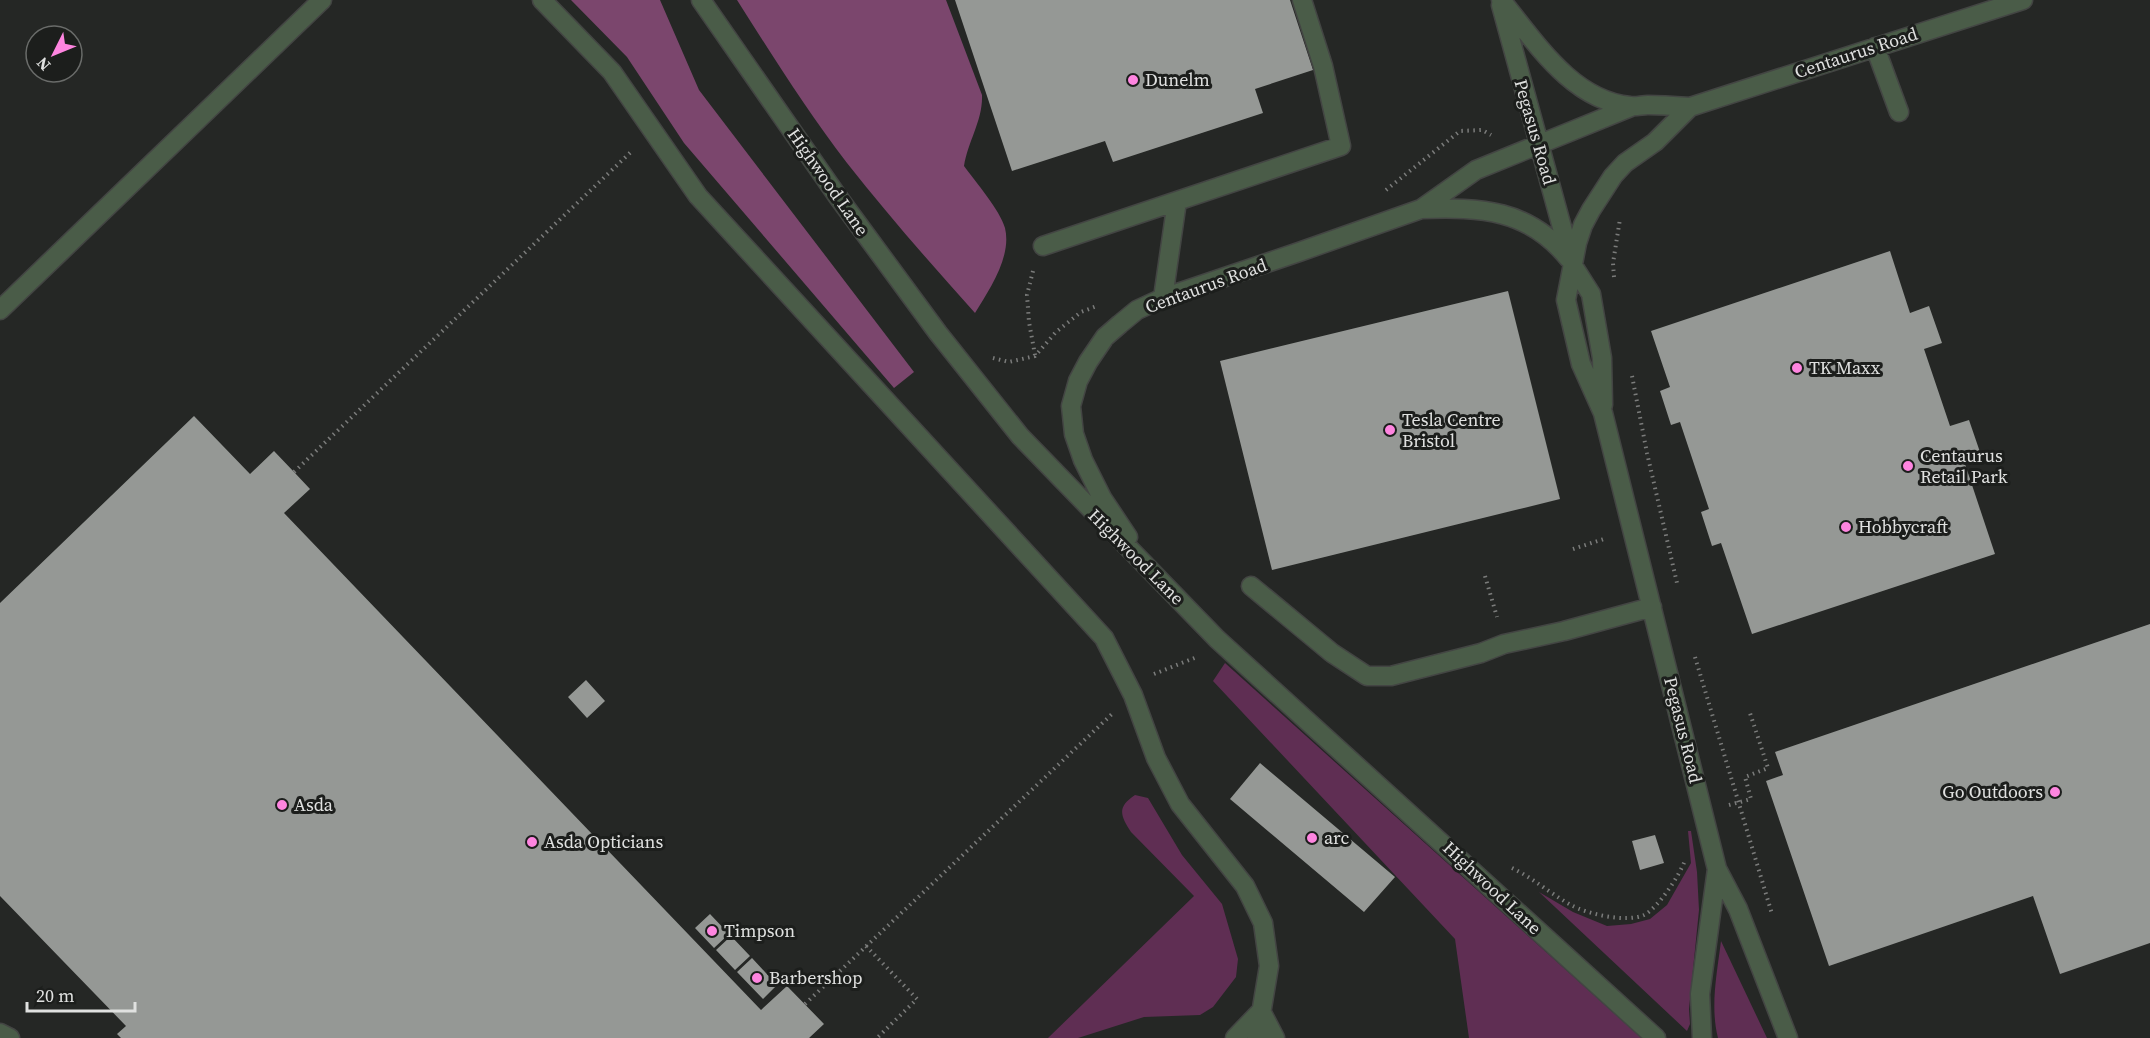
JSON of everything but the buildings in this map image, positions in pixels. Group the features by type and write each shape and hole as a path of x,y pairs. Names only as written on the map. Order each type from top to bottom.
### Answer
{"street":[{"path":"0,310 322,0"},
{"path":"542,0 612,72 698,196 1104,638 1133,695 1155,758 1180,804 1245,886 1263,923 1269,966 1257,1038"},
{"name":"Highwood Lane","path":"701,0 838,197 938,333 1020,436 1217,639 1656,1038"},
{"path":"1043,246 1341,146 1323,66 1302,0"},
{"name":"Centaurus Road","path":"1500,0 1560,71 1597,96 1631,106"},
{"name":"Pegasus Road","path":"1500,0 1572,264 1591,294 1602,358 1603,413"},
{"name":"Centaurus Road","path":"1147,567 1102,498 1083,460 1074,434 1071,406 1078,381 1105,337 1137,310 1163,298 1422,208 1476,170 1631,106 1690,107 2023,0"},
{"path":"1875,47 1899,112"},
{"name":"Centaurus Road","path":"1572,264 1583,225 1613,176 1625,163 1655,142 1690,107"},
{"path":"1163,298 1177,201"},
{"name":"Centaurus Road","path":"1422,208 1483,209 1512,217 1536,229 1558,246 1572,264"},
{"name":"Pegasus Road","path":"1572,264 1566,300 1581,364 1603,413 1717,869 1738,909 1788,1038"},
{"path":"1251,586 1332,653 1367,675 1391,676 1480,653 1504,644 1564,632 1652,607"},
{"path":"1702,1038 1700,994 1717,869"},
{"path":"1235,1038 1261,1011"},
{"path":"1261,1011 1275,1038"},
{"path":"0,1032 10,1038"}],"path":[{"path":"1385,190 1461,131 1482,129 1488,132 1498,143 1503,158"},
{"path":"294,472 653,131"},
{"path":"1615,285 1613,263 1620,219"},
{"path":"1035,356 1027,295 1036,261 1043,246"},
{"path":"988,356 1009,362 1035,356 1056,332 1081,312 1101,304"},
{"path":"1632,375 1647,453 1679,590"},
{"path":"1573,549 1633,530"},
{"path":"1485,576 1504,644"},
{"path":"805,1004 1154,674 1200,656 1217,639"},
{"path":"1692,647 1773,914"},
{"path":"1749,710 1768,768 1745,777 1751,799"},
{"path":"1503,864 1514,868 1572,906 1597,915 1618,918 1643,915 1665,894 1682,868 1686,857"},
{"path":"866,946 917,999 877,1038"}],"shaded area":[{"path":"571,0 660,0 699,90 914,372 894,388 684,143 627,57"},
{"path":"737,0 946,0 982,95 978,122 964,166 987,196 1005,228 1006,239 1002,262 975,313 847,163 804,103"},
{"path":"1225,663 1641,1038 1469,1038 1455,939 1213,681"},
{"path":"1135,795 1148,798 1182,855 1222,904 1238,959 1236,977 1213,1007 1200,1015 1144,1017 1078,1038 1048,1038 1194,896 1127,826 1122,812 1123,807"},
{"path":"1688,831 1691,831 1697,872 1699,910 1689,1009 1690,1024 1687,1031 1539,892 1573,912 1607,926 1631,924 1650,919 1667,905 1691,863"},
{"path":"1721,941 1767,1038 1718,1038 1714,1002"}],"place":[{"name":"Dunelm","path":"1133,80"},
{"name":"TK Maxx","path":"1797,368"},
{"name":"Tesla Centre Bristol","path":"1390,430"},
{"name":"Centaurus Retail Park","path":"1908,466"},
{"name":"Hobbycraft","path":"1846,527"},
{"name":"Go Outdoors","path":"2055,792"},
{"name":"Asda","path":"282,805"},
{"name":"arc","path":"1312,838"},
{"name":"Asda Opticians","path":"532,842"},
{"name":"Timpson","path":"712,931"},
{"name":"Barbershop","path":"757,978"}]}
